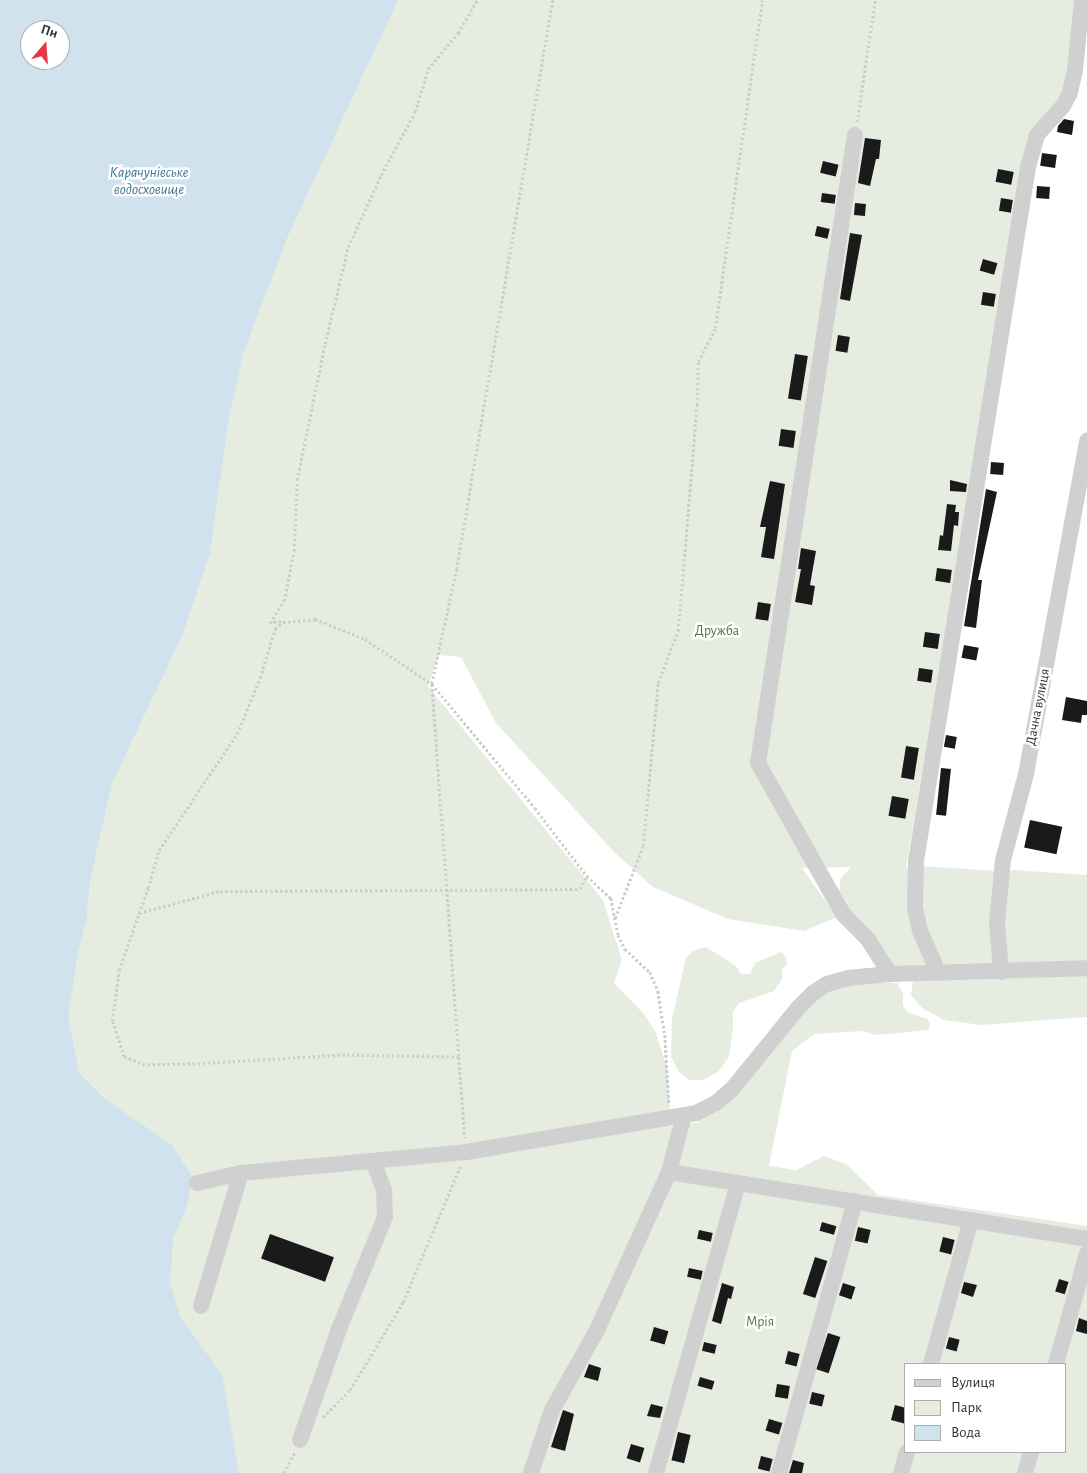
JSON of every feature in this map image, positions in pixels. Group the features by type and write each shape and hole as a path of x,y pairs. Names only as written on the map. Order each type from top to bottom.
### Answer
{"street":[{"path":"938,972 920,931 915,907 916,861 1028,167 1036,135 1063,106 1070,92 1075,70 1082,0"},
{"path":"855,134 758,763 843,914 867,938 890,974"},
{"name":"Дачна вулиця","path":"1001,972 997,923 1003,860 1026,774 1087,442"},
{"path":"197,1183 241,1173 466,1152 696,1113 716,1103 733,1088 798,1008 813,993 827,984 848,978 890,974 1087,968"},
{"path":"530,1473 552,1410 597,1330 669,1172 677,1116"},
{"path":"300,1440 340,1329 385,1217 384,1190 373,1162"},
{"path":"669,1172 1087,1239"},
{"path":"201,1306 241,1173"},
{"path":"656,1473 738,1183"},
{"path":"779,1473 855,1201"},
{"path":"931,1363 970,1220"},
{"path":"1056,1363 1087,1253"},
{"path":"901,1473 906,1453"},
{"path":"1025,1473 1031,1453"}],"path":[{"path":"477,0 458,33 428,69 416,112 381,175 348,247 325,344 297,480 294,551 284,601 270,622 314,619 365,639 432,684 518,786 587,876 611,898 618,936 625,950 650,972 658,991 677,1116"},
{"path":"322,1419 350,1390 403,1302 466,1152 432,684 457,569 553,0"},
{"path":"615,918 643,846 658,683 678,631 697,405 698,362 715,328 762,0"},
{"path":"855,134 875,0"},
{"path":"283,622 275,629 260,678 237,734 159,850 118,970 112,1021 124,1057 145,1065 345,1055 459,1057"},
{"path":"139,913 220,891 580,889 587,876"},
{"path":"284,1473 300,1440"}],"green space":[{"path":"324,0 1079,0 1069,76 1024,166 906,868 909,869 931,968 891,968 838,899 841,878 851,867 802,868 837,917 804,931 728,919 653,887 614,852 496,723 461,657 439,655 428,686 603,900 622,960 614,983 644,1014 656,1033 667,1068 671,1127 697,1122 719,1109 814,997 849,983 897,983 903,994 903,1005 907,1012 927,1019 930,1024 929,1030 876,1035 863,1031 814,1034 792,1051 769,1166 796,1170 824,1156 846,1164 878,1195 1087,1226 1087,1473 239,1473 223,1376 141,1330 20,1014 84,931 86,922 71,917"},
{"path":"922,866 996,871 991,922 992,967 941,968 924,930 918,874"},
{"path":"1013,870 1087,875 1087,963 1005,966 1001,924 1008,872"},
{"path":"706,947 736,966 741,974 750,974 755,963 781,952 786,958 787,964 782,969 782,979 774,991 739,1003 733,1012 729,1057 718,1072 703,1080 690,1080 679,1072 671,1057 672,1018 686,958 693,951"},
{"path":"1087,976 1087,1017 981,1025 944,1020 922,1008 911,995 913,981"}],"water":[{"name":"Карачунівське водосховище","path":"0,0 398,0 287,238 243,354 228,422 210,553 182,636 112,783 90,880 86,922 78,952 68,1017 79,1073 105,1099 172,1145 191,1175 188,1203 173,1239 170,1283 181,1318 223,1376 239,1473 0,1473"}],"building":[{"path":"1064,119 1074,121 1072,135 1057,132 1058,126"},
{"path":"865,138 881,140 879,159 876,159 870,186 858,183"},
{"path":"1042,153 1057,155 1055,168 1040,166"},
{"path":"823,161 839,165 836,177 820,173"},
{"path":"998,169 1014,172 1011,185 996,182"},
{"path":"1037,186 1050,187 1049,199 1036,198"},
{"path":"822,193 836,195 835,204 821,202"},
{"path":"1001,198 1013,200 1011,213 999,211"},
{"path":"855,203 866,204 865,216 854,215"},
{"path":"817,226 830,229 827,239 815,236"},
{"path":"850,233 862,235 850,301 840,299"},
{"path":"983,259 997,263 994,275 980,271"},
{"path":"983,292 996,294 994,307 981,305"},
{"path":"838,335 850,337 847,353 835,351"},
{"path":"795,354 808,356 801,400 788,398"},
{"path":"781,429 796,431 793,448 779,446"},
{"path":"991,462 1004,463 1003,475 990,474"},
{"path":"950,480 967,484 966,492 950,491"},
{"path":"770,481 785,484 774,559 761,557 766,527 760,527"},
{"path":"986,489 997,492 978,580 982,580 976,628 964,626"},
{"path":"947,504 956,505 955,512 959,512 958,526 954,525 951,551 938,550 940,535 943,536"},
{"path":"801,548 816,551 810,585 815,586 812,605 795,602 801,569 798,569"},
{"path":"937,568 952,570 950,583 935,581"},
{"path":"758,602 771,604 768,621 755,619"},
{"path":"925,632 940,634 938,649 923,647"},
{"path":"964,645 979,648 976,661 962,658"},
{"path":"919,668 933,670 931,683 917,681"},
{"path":"1066,697 1087,701 1087,715 1082,715 1081,723 1062,720"},
{"path":"946,735 957,737 955,749 944,747"},
{"path":"906,746 919,748 914,780 901,778"},
{"path":"941,768 951,769 946,816 936,815"},
{"path":"892,796 909,799 905,819 889,816"},
{"path":"1030,820 1062,827 1056,854 1024,847"},
{"path":"822,1222 836,1226 834,1235 820,1231"},
{"path":"858,1227 871,1230 868,1244 855,1241"},
{"path":"699,1230 713,1233 711,1242 697,1239"},
{"path":"270,1234 334,1257 325,1282 261,1258"},
{"path":"943,1237 955,1240 951,1254 939,1252"},
{"path":"815,1257 827,1261 815,1298 803,1294"},
{"path":"689,1268 703,1271 701,1280 687,1277"},
{"path":"1059,1279 1069,1282 1065,1294 1055,1291"},
{"path":"964,1282 977,1285 973,1297 961,1293"},
{"path":"722,1283 734,1287 731,1299 728,1298 721,1324 712,1321"},
{"path":"843,1283 855,1287 851,1299 839,1295"},
{"path":"1079,1318 1087,1321 1087,1334 1076,1331"},
{"path":"654,1327 668,1331 665,1345 650,1340"},
{"path":"828,1333 840,1337 829,1373 816,1369"},
{"path":"949,1337 960,1340 957,1351 946,1349"},
{"path":"704,1342 717,1345 715,1354 702,1351"},
{"path":"788,1351 800,1354 796,1367 785,1364"},
{"path":"589,1364 601,1368 598,1381 584,1377"},
{"path":"700,1377 714,1381 712,1390 698,1386"},
{"path":"777,1384 790,1386 788,1399 775,1397"},
{"path":"812,1392 825,1395 822,1407 809,1404"},
{"path":"651,1404 663,1407 660,1418 647,1416"},
{"path":"895,1405 904,1407 904,1423 891,1420"},
{"path":"563,1410 574,1414 565,1451 551,1447"},
{"path":"769,1419 782,1423 779,1435 765,1430"},
{"path":"678,1432 691,1435 684,1463 671,1460"},
{"path":"631,1444 644,1448 640,1462 627,1458"},
{"path":"761,1456 773,1459 769,1472 758,1469"},
{"path":"793,1460 804,1463 802,1473 789,1473"}],"park label":[{"name":"Дружба","path":"717,631"},
{"name":"Мрія","path":"760,1322"}]}
